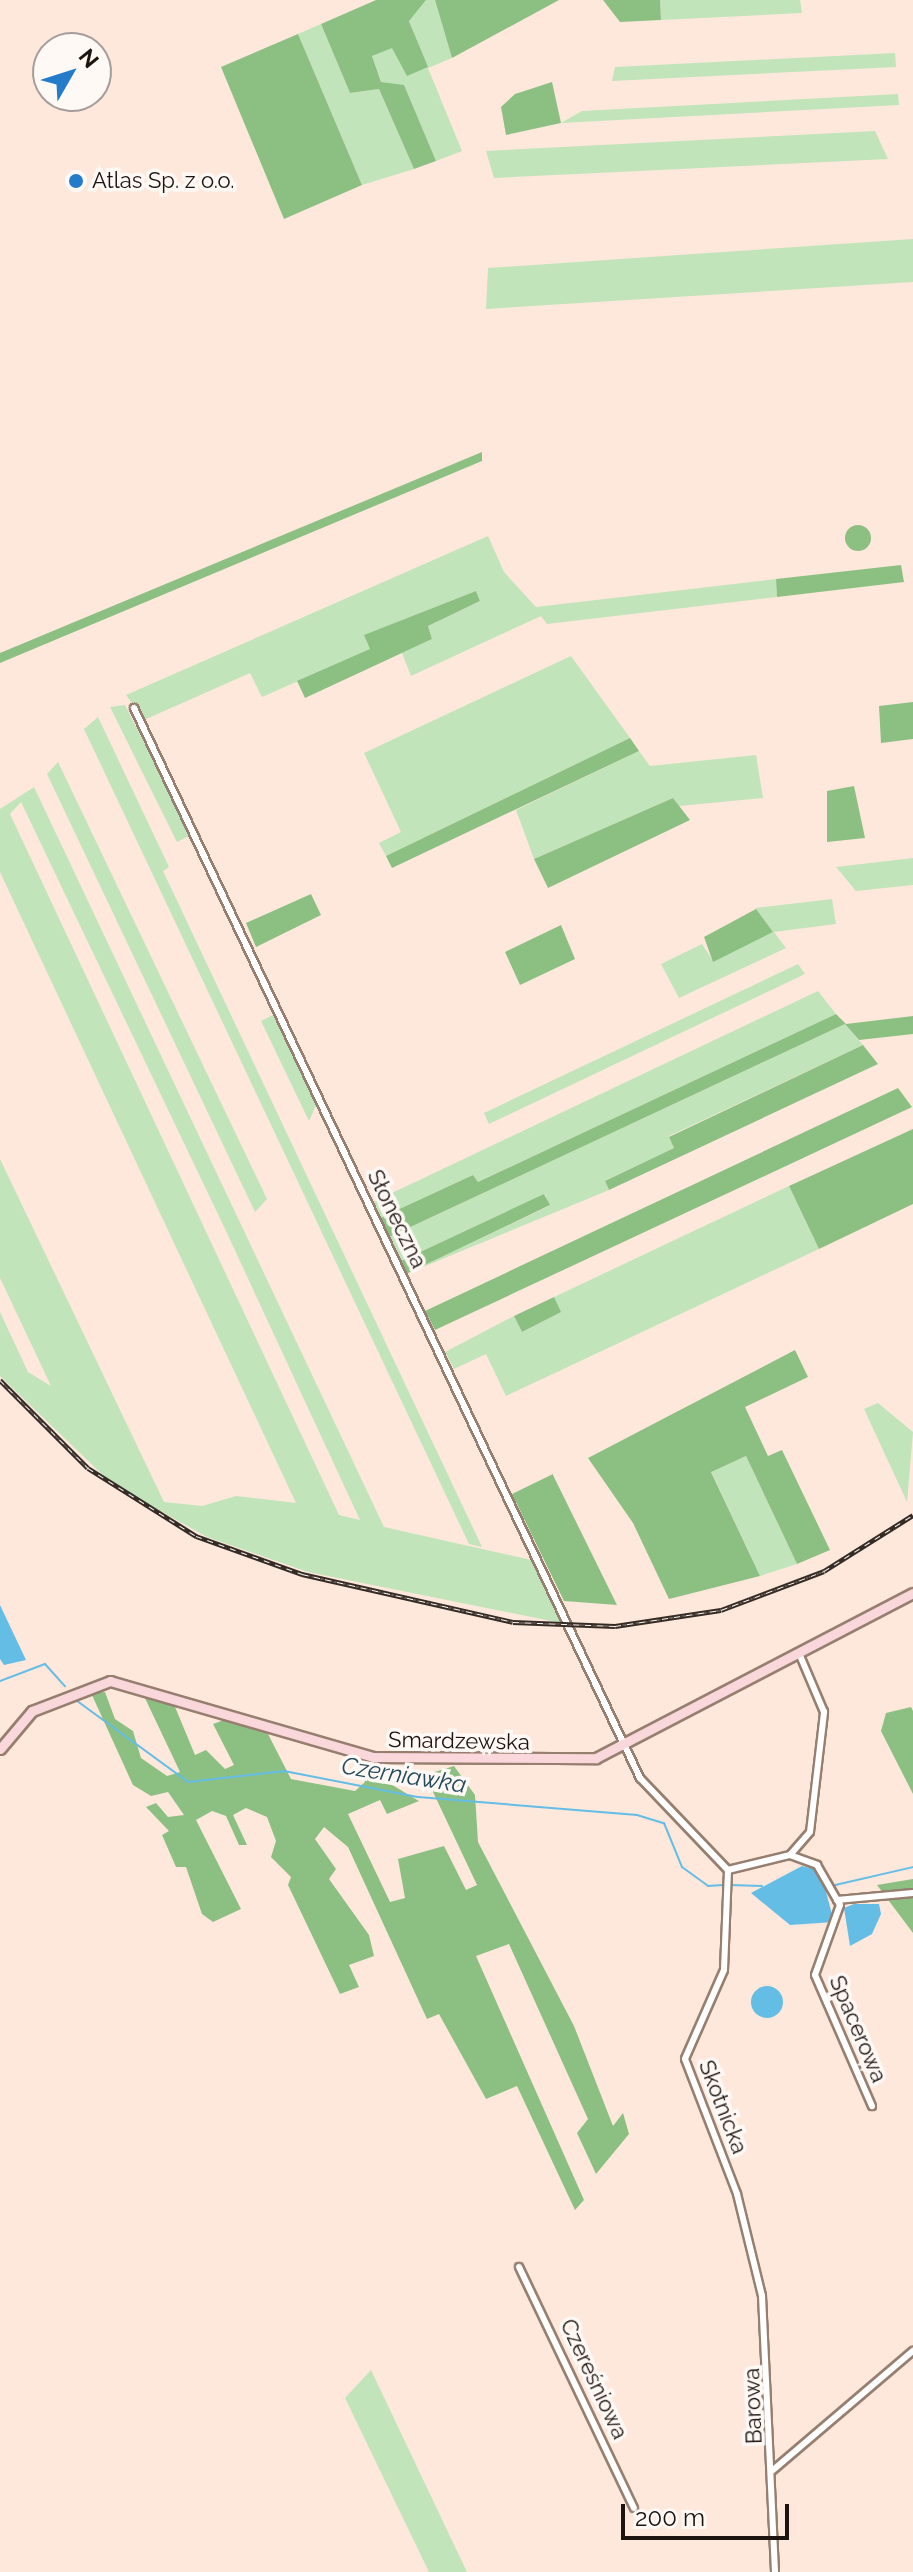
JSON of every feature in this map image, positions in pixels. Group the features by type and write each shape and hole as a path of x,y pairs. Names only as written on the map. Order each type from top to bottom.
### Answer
{"street":[{"name":"Słoneczna","path":"134,708 627,1745"},
{"name":"Smardzewska","path":"0,1749 26,1714 110,1681 373,1757 580,1760 627,1745 913,1593"},
{"path":"790,1855 810,1832 824,1712 799,1653"},
{"path":"627,1745 655,1799 728,1870 790,1855 812,1860 837,1900 913,1893"},
{"name":"Skotnicka","path":"728,1870 724,1970 685,2059 748,2240"},
{"name":"Spacerowa","path":"837,1900 839,1922 815,1959 815,1975 872,2106"},
{"name":"Barowa","path":"748,2240 769,2347 775,2572"},
{"name":"Czereśniowa","path":"519,2267 634,2508"},
{"path":"773,2470 913,2351"}],"green space":[{"path":"376,0 426,0 409,21 428,67 407,76 392,48 372,56 381,82 404,85 436,161 414,169 379,89 350,93 321,24"},
{"path":"426,0 435,0 452,58 428,68 462,151 436,161 404,86 381,82 372,56 392,47 427,67 409,20"},
{"path":"435,0 559,0 452,58"},
{"path":"603,0 660,0 661,20 620,22"},
{"path":"660,0 800,0 802,13 661,20"},
{"path":"321,24 350,93 379,89 414,169 362,185 298,34"},
{"path":"298,34 362,185 284,219 221,67"},
{"path":"895,53 896,67 612,81 615,67"},
{"path":"552,82 561,123 506,135 501,107 515,94"},
{"path":"898,94 899,105 561,123 582,111"},
{"path":"875,131 888,159 494,178 486,151"},
{"path":"913,239 913,282 486,309 488,268"},
{"path":"482,452 482,461 0,663 0,653"},
{"path":"858,525 867,529 871,538 867,547 858,551 849,547 845,538 849,529"},
{"path":"488,536 504,572 536,607 776,579 777,597 547,624 541,616 411,676 402,653 432,639 428,626 480,601 476,591 365,635 371,649 262,697 250,673 144,720 126,695"},
{"path":"901,565 904,582 777,597 776,579"},
{"path":"476,591 480,601 428,626 432,639 305,698 297,681 370,649 364,635"},
{"path":"571,656 630,738 386,856 379,843 401,832 364,753"},
{"path":"913,702 913,739 881,743 879,706"},
{"path":"125,705 191,835 177,842 110,707"},
{"path":"98,717 169,867 163,871 482,1547 469,1544 84,729"},
{"path":"630,738 639,751 392,868 386,856"},
{"path":"639,751 650,766 756,755 763,798 679,806 673,798 534,859 516,810"},
{"path":"58,762 267,1199 255,1212 47,774"},
{"path":"854,786 865,838 827,842 827,791"},
{"path":"34,787 384,1527 536,1561 566,1624 308,1572 207,1537 111,1483 0,1376 0,1312 28,1372 51,1386 0,1278 0,1159 164,1502 202,1506 236,1496 296,1503 0,872 0,809","holes":["21,802 360,1520 339,1515 10,814"]},
{"path":"673,798 690,820 548,888 534,859"},
{"path":"913,858 913,885 856,891 836,867"},
{"path":"311,894 321,915 256,947 246,923"},
{"path":"832,899 836,924 774,932 786,948 679,998 661,964 702,944 713,961 773,932 755,908"},
{"path":"756,909 773,932 713,962 704,937"},
{"path":"561,925 575,959 520,985 505,952"},
{"path":"798,964 805,974 489,1124 484,1113"},
{"path":"818,991 836,1014 478,1182 473,1175 380,1218 373,1202"},
{"path":"277,1013 317,1103 309,1121 261,1021"},
{"path":"836,1014 846,1024 913,1016 913,1034 859,1040 845,1024 389,1237 380,1218 473,1175 478,1182"},
{"path":"845,1024 863,1045 669,1136 674,1148 605,1181 609,1190 406,1274 549,1206 545,1194 401,1261 389,1237"},
{"path":"863,1045 878,1064 609,1190 605,1181 674,1148 669,1137"},
{"path":"898,1088 912,1107 435,1330 425,1311"},
{"path":"913,1129 913,1204 819,1249 789,1186"},
{"path":"789,1186 819,1249 506,1396 486,1354 454,1369 445,1352 514,1316 522,1332 560,1312 554,1297"},
{"path":"544,1194 550,1205 406,1274 401,1261"},
{"path":"554,1297 561,1312 522,1332 514,1316"},
{"path":"795,1350 808,1377 745,1407 768,1456 782,1450 830,1550 797,1564 746,1456 711,1472 760,1576 669,1599 633,1523 588,1458"},
{"path":"878,1403 913,1432 907,1502 864,1409"},
{"path":"746,1456 797,1564 760,1576 711,1471"},
{"path":"553,1474 617,1605 564,1601 512,1494"},
{"path":"105,1692 115,1719 133,1731 141,1758 167,1776 180,1772 144,1696 173,1702 195,1755 206,1750 225,1769 234,1765 213,1724 224,1720 268,1734 291,1779 355,1791 365,1782 361,1772 381,1769 389,1783 419,1801 387,1814 380,1800 348,1814 390,1902 405,1898 398,1859 444,1846 466,1890 477,1885 425,1775 454,1766 475,1795 478,1842 574,2026 613,2126 623,2113 629,2134 596,2174 577,2133 588,2119 509,1944 476,1956 584,2200 575,2210 517,2086 486,2099 439,2014 427,2019 348,1847 324,1827 315,1839 336,1869 329,1879 369,1935 374,1956 349,1965 359,1987 340,1994 288,1885 291,1877 271,1857 276,1841 267,1817 246,1808 233,1815 247,1845 239,1845 226,1816 212,1811 196,1820 241,1909 213,1922 202,1914 186,1867 176,1867 162,1835 169,1831 146,1807 156,1803 168,1817 184,1815 168,1792 151,1796 133,1785 91,1693"},
{"path":"911,1707 913,1794 881,1731 886,1713"},
{"path":"913,1879 913,1933 877,1885"},
{"path":"371,2370 467,2572 429,2572 345,2398"}],"water":[{"path":"0,1605 26,1660 4,1665 0,1659"},
{"path":"802,1866 814,1869 825,1888 834,1922 790,1925 751,1893"},
{"path":"854,1904 879,1904 881,1914 872,1934 850,1946 844,1908"},
{"path":"767,1986 778,1991 783,2002 778,2013 767,2018 756,2013 751,2002 756,1991"}],"waterway":[{"name":"Czerniawka","path":"0,1681 45,1664 65,1686"},
{"name":"Czerniawka","path":"73,1698 188,1782 284,1771 418,1797 637,1815 664,1823 682,1867 708,1886 723,1885"},
{"name":"Czerniawka","path":"831,1886 913,1867"},
{"path":"730,1885 762,1886"}],"railway":[{"path":"0,1380 88,1468 196,1536 302,1574 513,1622 615,1626 721,1610 824,1571 913,1515"}],"place":[{"name":"Atlas Sp. z o.o.","path":"76,181"}]}
